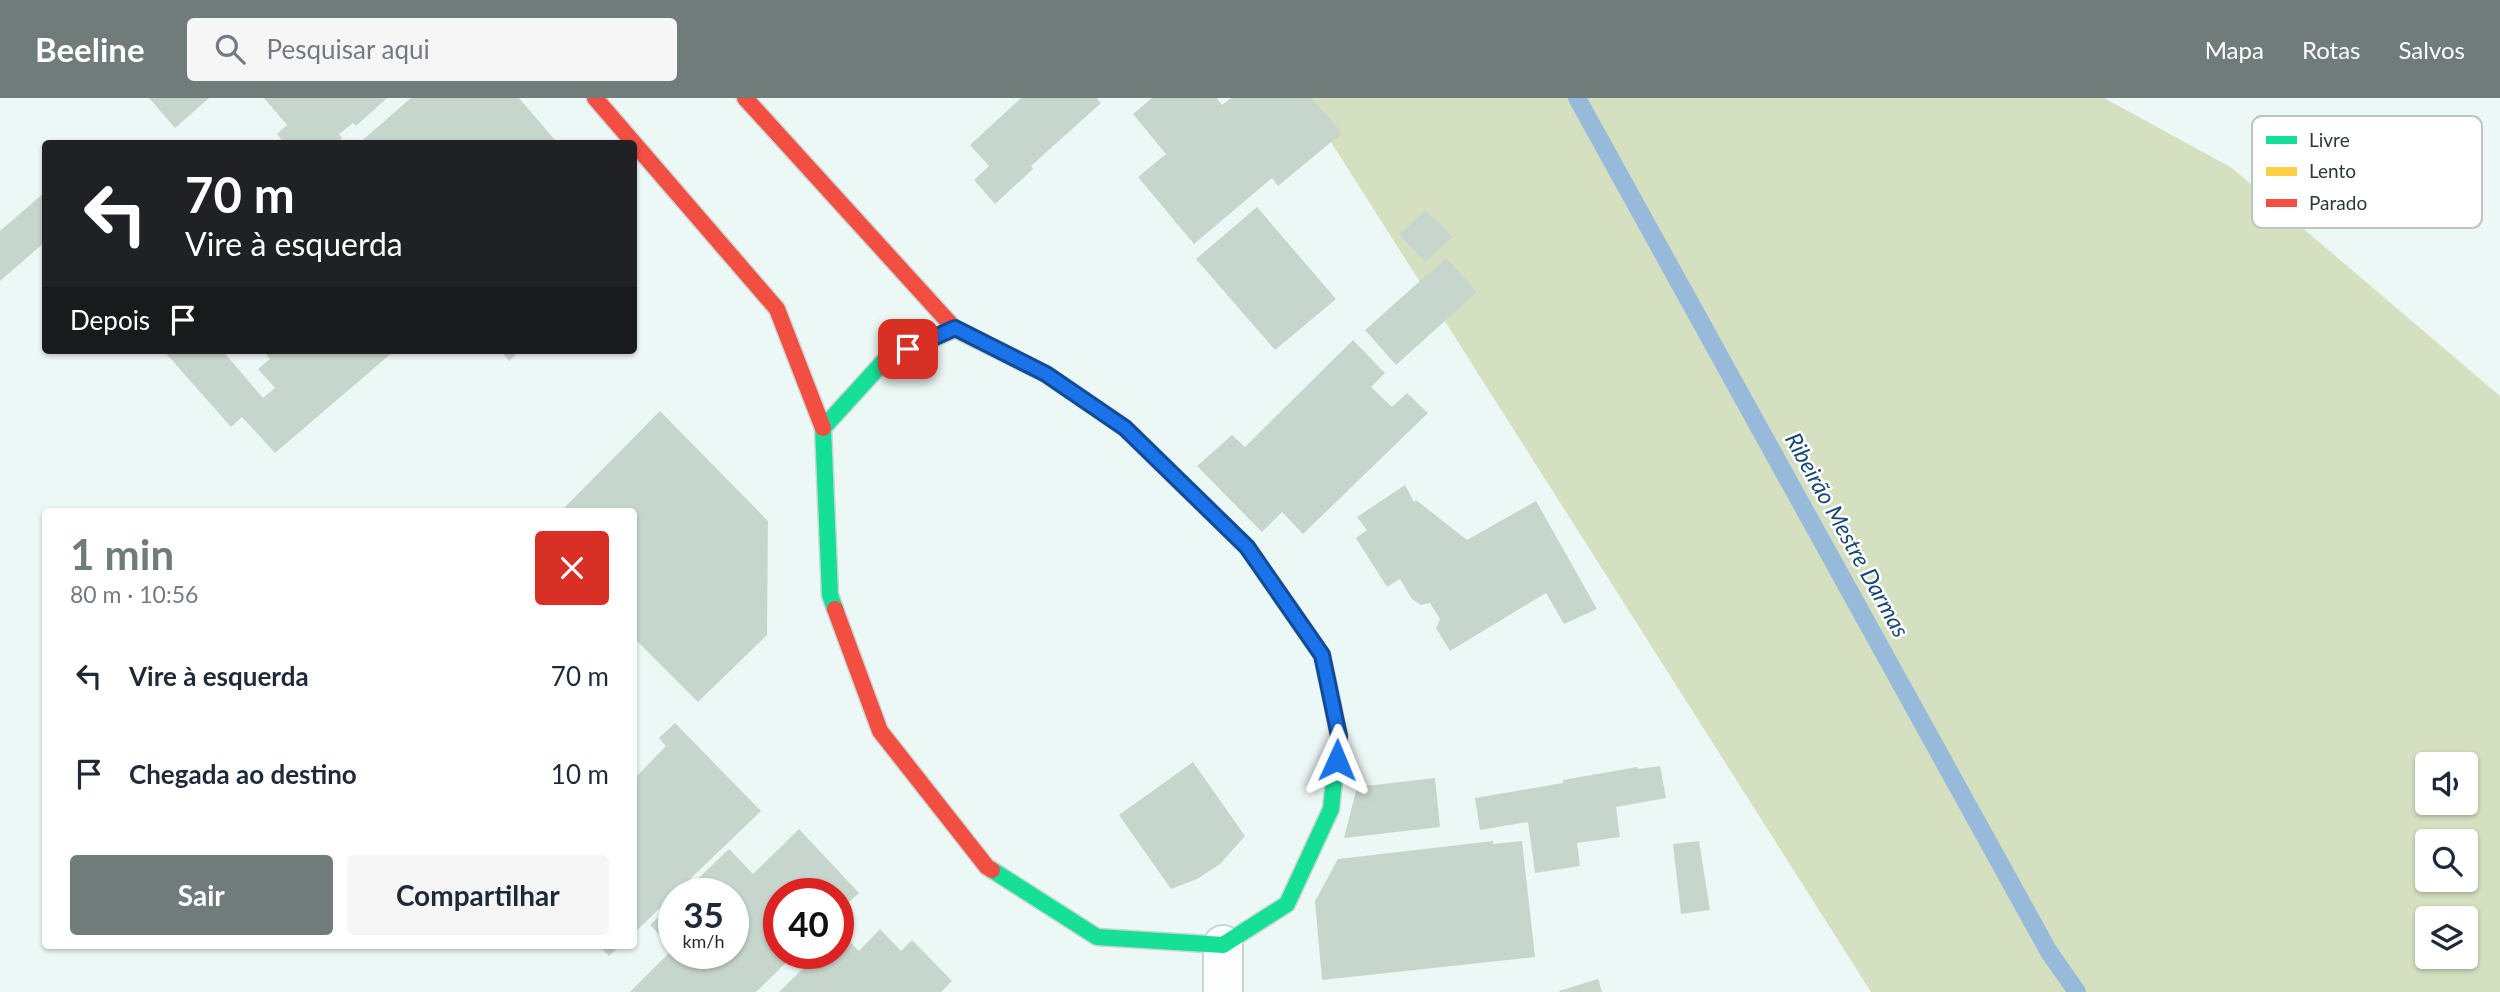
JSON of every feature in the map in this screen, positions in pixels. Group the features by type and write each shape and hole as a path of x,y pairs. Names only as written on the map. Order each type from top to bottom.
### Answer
{"street":[{"path":"595,98 631,140"},
{"path":"637,147 776,309 823,428 830,595 880,731 987,867 1097,937 1223,945 1287,904 1331,809 1339,736 1322,655 1247,547 1125,428 1046,374 955,328 745,98"},
{"path":"823,428 885,360 955,328"},
{"path":"1223,945 1223,992"}],"green space":[{"path":"1303,98 2104,98 2232,168 2252,185 2252,228 2303,228 2500,396 2500,992 1871,992"}],"building":[{"path":"149,98 209,98 175,128"},
{"path":"264,98 387,98 356,126 353,123 339,134 342,138 340,140 282,140 277,134 287,125"},
{"path":"411,98 519,98 555,140 363,140"},
{"path":"1021,98 1097,98 1101,103 1031,166 1033,169 995,204 974,180 989,166 970,145"},
{"path":"1152,98 1217,98 1222,105 1231,98 1312,98 1342,133 1278,186 1272,178 1194,244 1138,177 1166,154 1133,114"},
{"path":"42,194 42,244 0,281 0,231"},
{"path":"1257,207 1336,299 1275,350 1196,259"},
{"path":"1425,210 1453,237 1425,262 1399,235"},
{"path":"1446,258 1477,292 1396,365 1365,330"},
{"path":"1353,340 1385,373 1371,387 1392,407 1407,393 1428,413 1303,534 1282,512 1262,532 1197,466 1232,435 1245,447"},
{"path":"167,354 225,354 263,398 275,388 258,369 270,359 266,354 391,354 275,453 242,417 231,427"},
{"path":"503,354 517,354 509,361"},
{"path":"660,411 768,521 767,635 698,702 637,641 637,508 564,508"},
{"path":"1405,485 1414,502 1416,500 1467,540 1536,501 1597,609 1564,624 1546,593 1450,651 1436,628 1440,619 1430,603 1421,605 1412,599 1400,579 1387,587 1356,538 1367,530 1357,517"},
{"path":"675,723 761,811 691,878 658,878 658,910 637,930 637,776 666,746 659,738"},
{"path":"1193,762 1245,836 1220,864 1197,879 1171,889 1119,815"},
{"path":"1660,766 1666,798 1616,807 1620,837 1577,843 1580,866 1535,873 1528,822 1480,830 1475,798 1637,767"},
{"path":"1435,778 1440,827 1344,838 1357,787"},
{"path":"799,829 845,878 763,878 763,969 780,969 756,992 630,992 658,964 658,969 749,969 749,878 699,878 729,849 753,874"},
{"path":"1493,841 1493,844 1522,841 1535,957 1322,980 1315,901 1338,859"},
{"path":"1699,841 1710,910 1681,914 1673,844"},
{"path":"658,917 658,933 650,925"},
{"path":"880,929 901,951 912,940 952,981 941,992 779,992 803,969 854,969 854,946 859,951"},
{"path":"602,949 617,949 609,956"},
{"path":"1598,979 1602,992 1559,991"}],"waterway":[{"name":"Ribeirão Mestre Darmas","path":"1577,98 2049,952 2077,992"}],"traffic: fast":[{"path":"835,609 830,595 823,428 885,360 955,329"},
{"path":"992,870 1097,937 1223,945 1287,904 1331,809 1339,736 1327,678"}],"traffic: slow":[{"path":"955,329 1046,374 1125,428 1247,547 1322,655 1327,678"}],"traffic: jam":[{"path":"595,98 631,140"},
{"path":"745,98 955,329"},
{"path":"637,147 777,309 823,428"},
{"path":"835,609 880,731 992,870"}],"route":[{"path":"908,349 955,328 1046,374 1125,428 1247,547 1322,655 1339,736 1337,760"}]}
